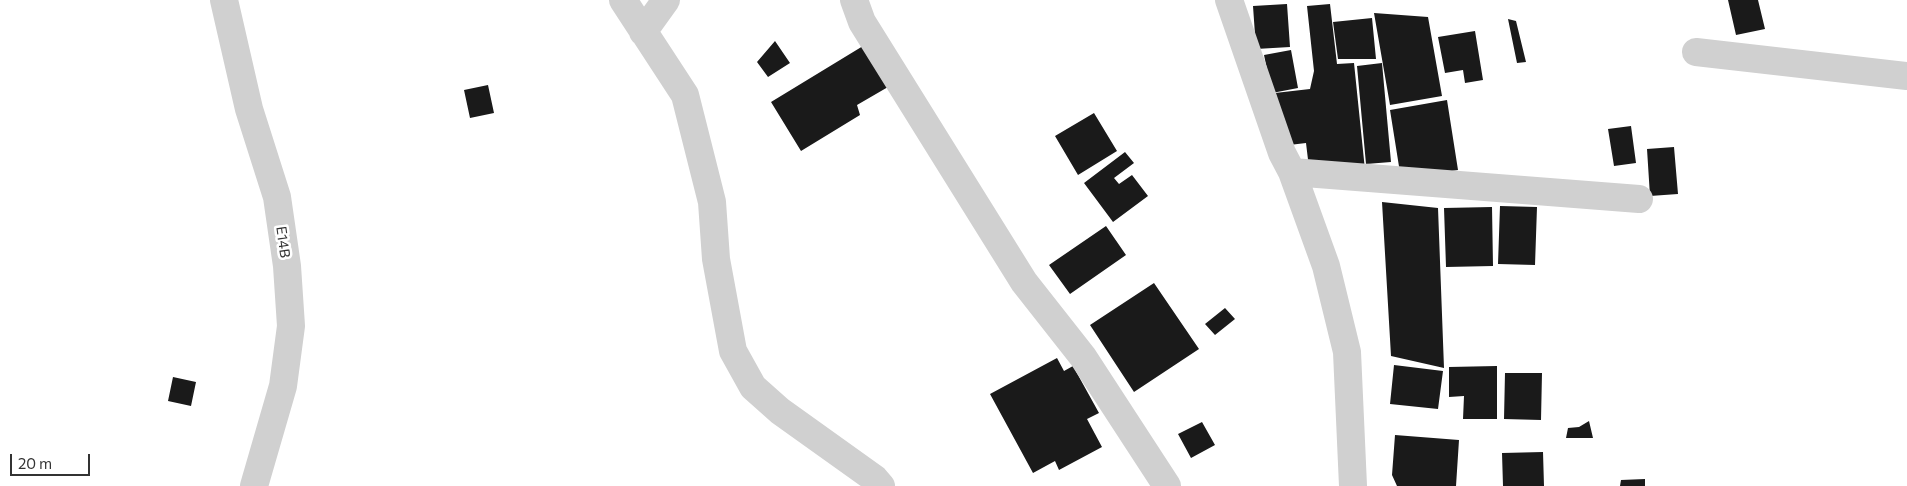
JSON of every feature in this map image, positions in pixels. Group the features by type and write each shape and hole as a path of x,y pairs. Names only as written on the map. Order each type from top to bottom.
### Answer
{"street":[{"name":"E14B","path":"224,0 249,109 277,197 286,266 291,326 283,386 254,486"},
{"path":"623,0 685,95 712,202 716,259 733,351 752,387 780,411 875,478 882,486"},
{"path":"643,32 666,0"},
{"path":"854,0 862,22 1024,282 1083,357 1167,486"},
{"path":"1229,0 1282,153 1292,172 1326,266 1347,352 1353,486"},
{"path":"1696,52 1907,76"},
{"path":"1292,172 1639,199"}],"building":[{"path":"1728,0 1758,0 1765,29 1736,35"},
{"path":"1287,4 1290,47 1256,49 1253,6"},
{"path":"1330,4 1337,64 1354,63 1365,170 1310,176 1306,143 1281,146 1275,93 1310,89 1314,71 1307,6"},
{"path":"1374,13 1428,17 1442,96 1390,105"},
{"path":"1372,18 1376,59 1338,59 1333,22"},
{"path":"1508,19 1516,21 1526,62 1517,63"},
{"path":"1475,31 1483,80 1465,83 1463,70 1445,73 1438,37"},
{"path":"775,41 790,63 768,77 757,62"},
{"path":"863,46 888,87 857,105 860,115 801,151 771,102"},
{"path":"1291,50 1298,88 1272,93 1264,55"},
{"path":"1382,63 1391,162 1366,164 1357,66"},
{"path":"488,85 494,113 470,118 464,90"},
{"path":"1447,100 1458,170 1401,179 1390,110"},
{"path":"1094,113 1117,151 1078,175 1055,136"},
{"path":"1631,126 1636,163 1614,166 1608,129"},
{"path":"1674,147 1678,194 1650,196 1647,149"},
{"path":"1125,152 1134,163 1114,178 1119,184 1132,175 1148,196 1113,222 1084,183"},
{"path":"1382,202 1438,208 1444,368 1391,356"},
{"path":"1500,206 1537,207 1535,265 1498,264"},
{"path":"1492,207 1493,266 1446,267 1444,208"},
{"path":"1106,226 1126,255 1070,294 1049,265"},
{"path":"1154,283 1199,349 1134,392 1090,325"},
{"path":"1225,308 1235,319 1215,335 1205,324"},
{"path":"1057,358 1064,371 1073,366 1099,413 1087,419 1102,447 1059,470 1055,461 1033,473 990,394"},
{"path":"1394,365 1443,371 1438,409 1390,404"},
{"path":"1497,366 1497,419 1463,419 1464,396 1449,397 1449,367"},
{"path":"1505,373 1542,373 1541,420 1504,419"},
{"path":"173,377 196,382 191,406 168,401"},
{"path":"1589,421 1593,438 1566,438 1568,428 1579,427"},
{"path":"1202,422 1215,445 1191,458 1178,434"},
{"path":"1395,435 1459,440 1456,486 1397,486 1392,475"},
{"path":"1543,452 1544,486 1503,486 1502,453"},
{"path":"1645,479 1645,486 1620,486 1621,480"}]}
